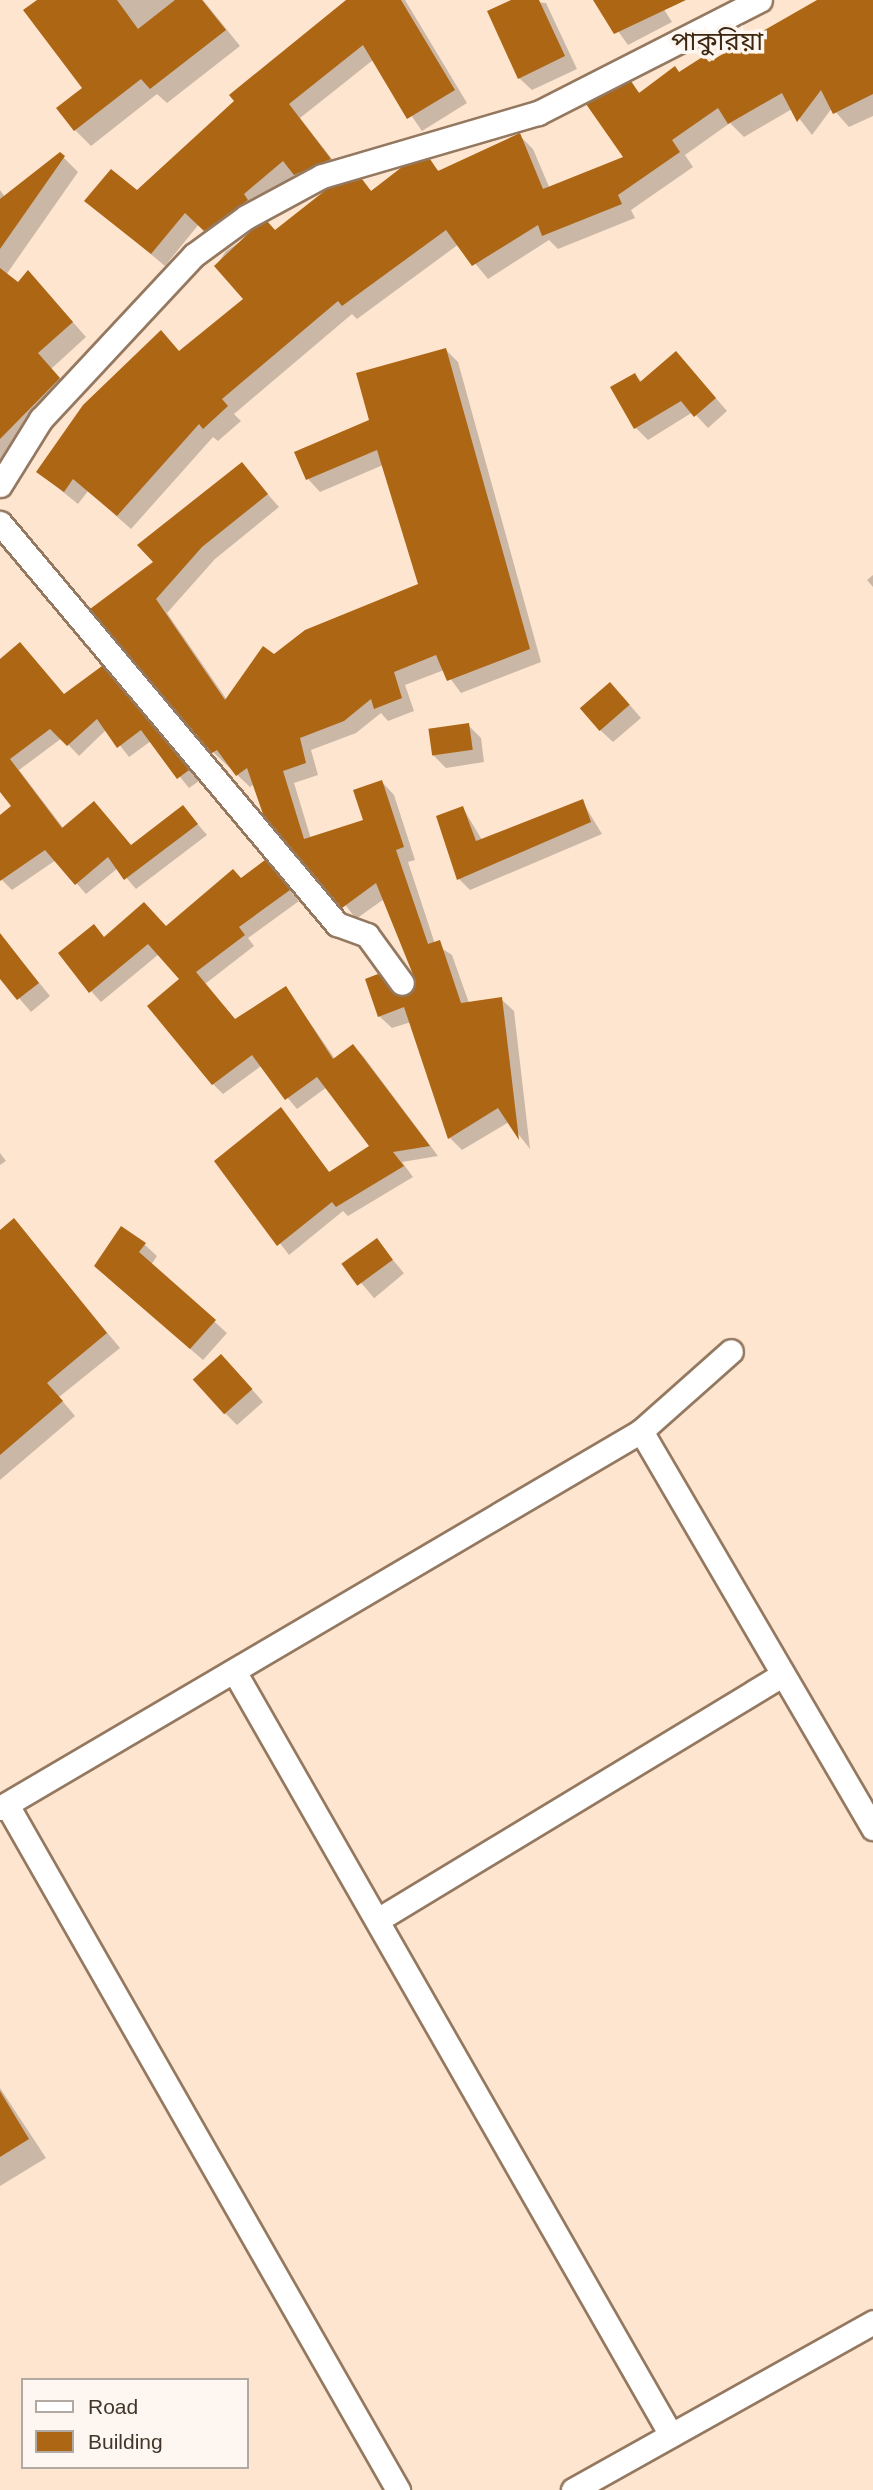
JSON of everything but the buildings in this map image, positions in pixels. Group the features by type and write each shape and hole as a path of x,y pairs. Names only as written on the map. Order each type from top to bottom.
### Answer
{"street":[{"path":"0,485 41,419 194,255 246,217 321,176 538,113 760,0"},
{"path":"0,523 337,924 368,935 402,983"},
{"path":"398,2490 3,1806 640,1431 731,1351"},
{"path":"640,1431 873,1829"},
{"path":"234,1671 379,1919 671,2435"},
{"path":"379,1919 783,1674"},
{"path":"573,2490 605,2482 671,2435 873,2322"}],"district":[{"name":"পাকুরিয়া","path":"717,42"}]}
